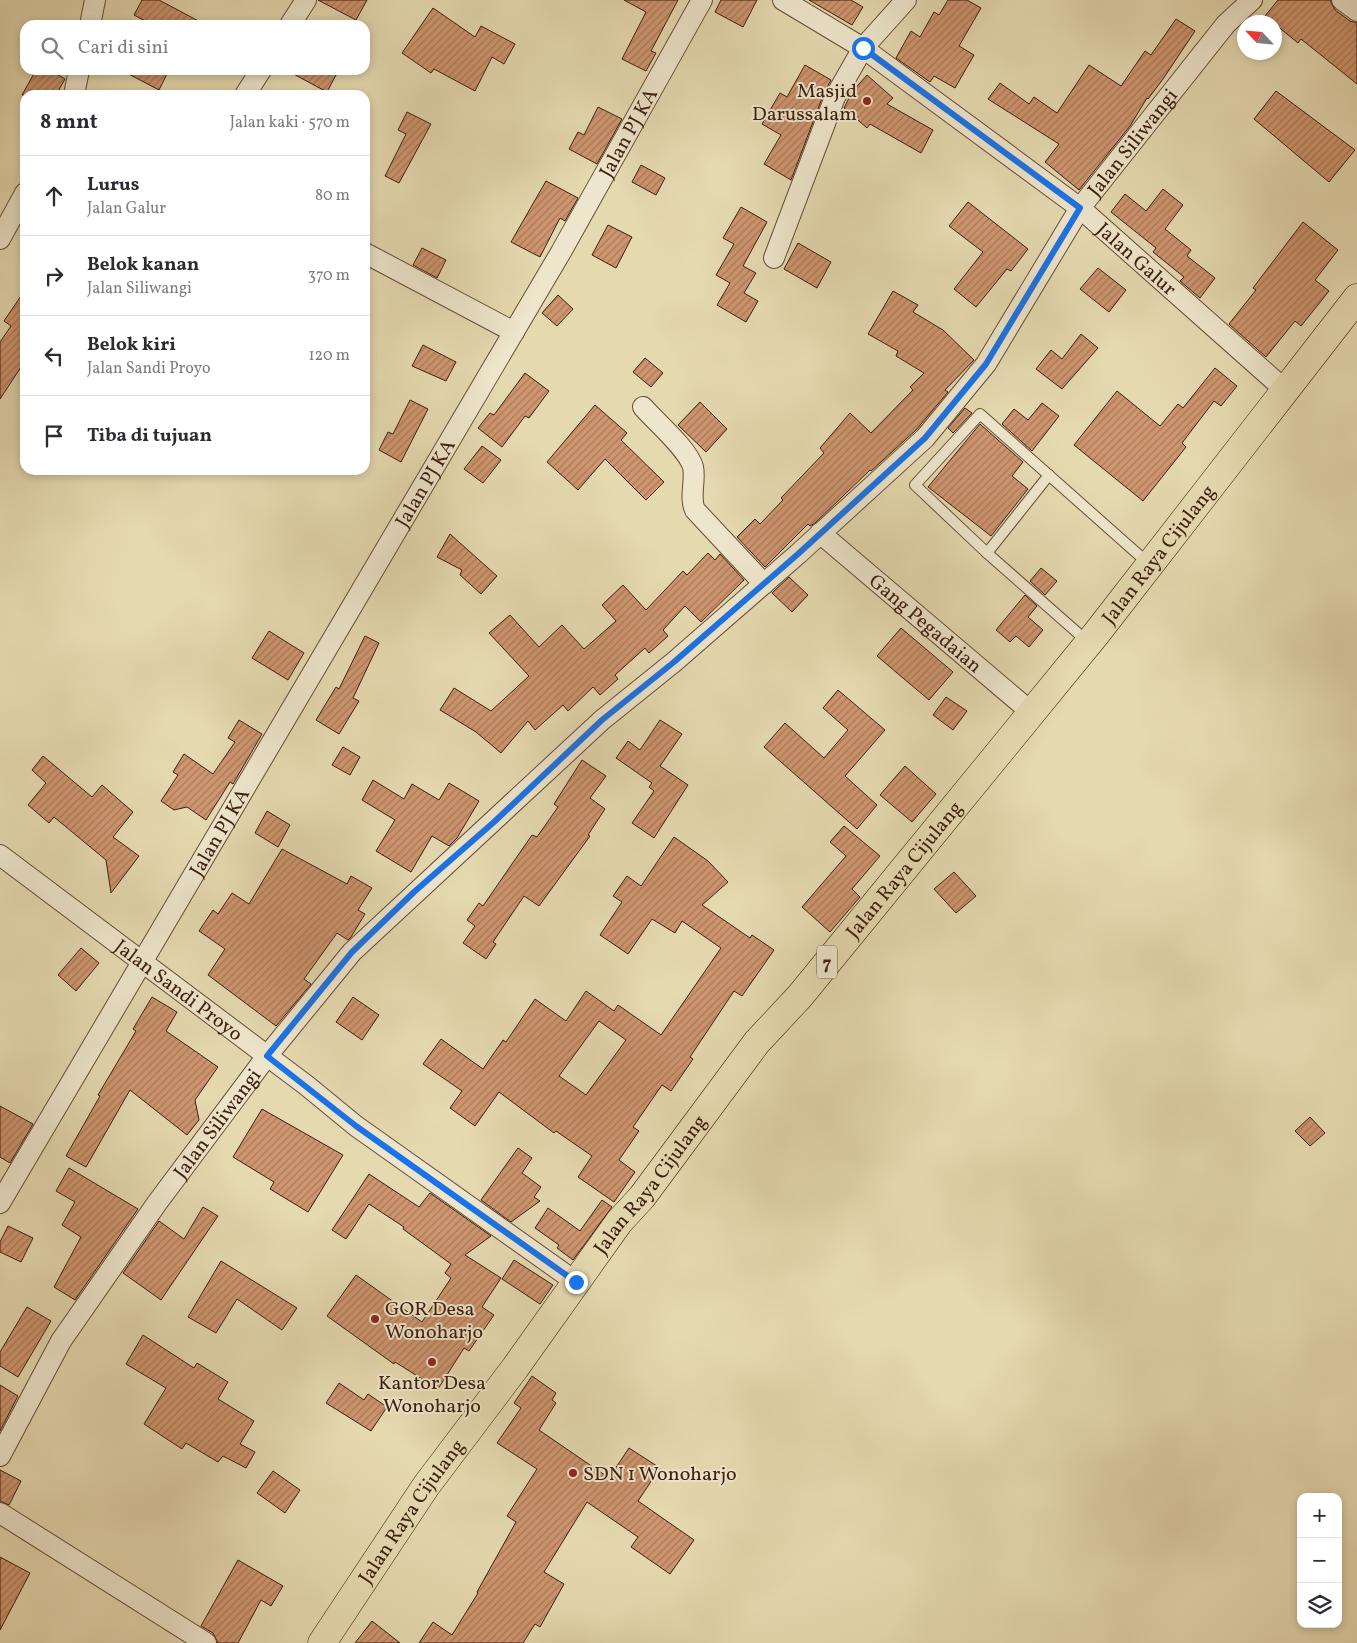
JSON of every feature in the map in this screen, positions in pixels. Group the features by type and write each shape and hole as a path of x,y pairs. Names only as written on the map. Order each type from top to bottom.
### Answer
{"highway":[{"name":"Jalan Raya Cijulang","path":"322,1643 426,1486 619,1222 642,1197 757,1042 800,996 1089,642 1357,298"}],"street":[{"path":"91,20 95,0"},
{"path":"293,20 306,0"},
{"name":"Jalan PJ KA","path":"0,1204 144,963 514,332 702,0"},
{"name":"Jalan Galur","path":"783,0 863,48 1080,208 1285,390"},
{"path":"774,258 829,109 863,48 906,0"},
{"name":"Jalan Siliwangi","path":"0,1456 61,1341 157,1203 267,1056 352,952 414,892 494,822 602,720 674,662 764,584 925,438 986,364 1080,208 1226,24 1252,0"},
{"path":"1342,0 1357,11"},
{"path":"75,90 79,75"},
{"path":"248,90 258,75"},
{"path":"0,238 20,202"},
{"path":"370,257 514,332"},
{"path":"643,407 691,461 694,473 693,502 695,510 764,584"},
{"name":"Gang Pegadaian","path":"820,533 1031,712"},
{"name":"Jalan Sandi Proyo","path":"0,855 267,1056 356,1126 576,1282"},
{"path":"0,1513 206,1643"}],"lane":[{"path":"1089,642 987,553 915,485 980,414 1149,565"},
{"path":"987,553 1049,475"}],"building":[{"path":"142,0 159,0 197,20 144,20 134,15"},
{"path":"318,0 367,0 356,20"},
{"path":"624,0 678,0 651,51 656,53 646,71 622,59 646,12"},
{"path":"721,0 757,0 743,27 715,12"},
{"path":"809,0 851,0 863,7 852,25"},
{"path":"948,0 967,0 981,8 959,46 974,55 955,88 934,76 930,82 896,58 911,31 920,37 934,12 939,15"},
{"path":"1278,0 1330,0 1335,10 1350,21 1357,23 1357,84 1301,39 1298,43 1282,30 1282,15 1266,15"},
{"path":"433,8 475,37 481,26 515,44 504,64 492,57 475,91 434,69 431,73 402,53"},
{"path":"1176,19 1195,31 1163,79 1147,98 1130,126 1079,190 1045,162 1059,144 988,99 1000,83 1029,104 1034,97 1057,113 1089,65 1121,86 1145,51 1151,55"},
{"path":"805,65 831,80 824,93 791,180 764,164 781,135 762,124 780,93 787,97"},
{"path":"33,75 58,75 65,79 59,90 25,90"},
{"path":"130,75 166,75 159,90"},
{"path":"295,75 336,75 328,90 323,90"},
{"path":"867,75 893,98 887,104 933,130 921,153 870,124 867,128 844,108 852,92"},
{"path":"1276,91 1355,150 1329,182 1254,119"},
{"path":"598,107 622,119 597,164 569,149 578,132 584,135"},
{"path":"407,112 431,124 399,183 385,176 406,134 398,130"},
{"path":"641,165 665,178 656,195 632,182"},
{"path":"546,181 578,198 565,221 560,218 540,257 511,242"},
{"path":"1163,189 1183,205 1165,229 1191,250 1187,256 1215,278 1200,298 1180,281 1184,277 1153,252 1156,248 1111,212 1125,194 1146,211"},
{"path":"968,202 1028,249 1011,271 1007,269 976,307 954,289 983,252 949,226"},
{"path":"741,207 767,222 743,266 756,273 744,293 758,301 746,322 717,305 730,283 716,275 734,244 723,238"},
{"path":"1303,222 1338,250 1315,280 1329,291 1301,326 1295,321 1266,357 1229,324 1256,290 1253,288"},
{"path":"608,225 632,237 616,268 592,255"},
{"path":"798,243 831,262 817,288 784,269"},
{"path":"422,248 446,260 437,278 413,265"},
{"path":"1098,268 1126,290 1109,312 1080,289"},
{"path":"893,291 918,305 913,312 943,330 974,360 945,390 948,392 916,430 870,470 815,523 810,526 808,524 765,567 737,537 755,519 760,524 783,500 781,498 824,453 820,448 850,413 871,433 913,390 910,387 924,373 896,356 898,351 868,334"},
{"path":"558,295 573,309 557,326 542,313"},
{"path":"20,297 20,369 0,399 0,342 11,326 4,321"},
{"path":"1081,334 1098,348 1062,389 1036,369 1051,350 1062,359"},
{"path":"423,345 456,362 446,381 412,366"},
{"path":"645,358 663,373 651,387 633,372"},
{"path":"1215,368 1237,386 1221,406 1214,401 1182,443 1186,447 1143,501 1074,445 1117,391 1160,426 1178,404 1183,408"},
{"path":"525,373 549,391 529,418 525,416 502,447 478,428 490,413 494,415"},
{"path":"410,400 428,409 401,462 379,450 388,432 393,434"},
{"path":"700,402 727,429 706,452 678,425"},
{"path":"1042,403 1059,416 1032,451 1002,424 1014,409 1028,420"},
{"path":"595,405 627,433 621,440 664,482 646,500 605,459 578,490 547,462"},
{"path":"965,408 972,413 953,433 948,428"},
{"path":"980,424 1023,462 1012,476 1028,489 991,536 928,487"},
{"path":"482,446 501,460 483,483 464,469"},
{"path":"450,534 497,576 481,594 460,575 462,570 437,557"},
{"path":"708,553 715,560 720,554 744,580 701,622 685,606 663,630 668,636 649,653 645,648 615,675 618,679 600,695 593,687 568,711 563,705 535,730 528,721 501,753 476,732 440,710 454,688 491,711 529,676 489,633 510,615 539,647 562,625 584,649 616,621 602,605 623,585 646,610 683,571 687,575"},
{"path":"1041,568 1057,581 1045,595 1030,581"},
{"path":"789,577 808,595 792,612 772,593"},
{"path":"1025,595 1037,606 1028,617 1043,630 1029,647 1016,636 1010,642 996,630"},
{"path":"901,628 953,672 929,700 877,656"},
{"path":"269,631 304,653 288,680 252,658"},
{"path":"365,636 379,643 353,698 359,701 339,734 316,720 336,687 339,689"},
{"path":"838,690 885,730 845,776 877,805 857,829 764,747 785,723 824,758 848,730 823,708"},
{"path":"946,697 967,711 953,730 933,715"},
{"path":"239,720 262,734 233,784 230,782 206,820 187,807 174,810 161,801 178,775 173,772 184,754 213,774 235,742 228,738"},
{"path":"660,720 682,734 660,766 688,785 654,838 632,823 654,791 649,787 652,783 616,758 628,741 640,750"},
{"path":"343,747 360,757 350,775 332,765"},
{"path":"43,756 92,797 102,785 133,812 113,837 139,856 111,893 106,860 54,817 49,823 28,805 46,783 32,770"},
{"path":"582,760 606,776 590,798 605,809 588,835 590,836 539,906 524,896 493,942 496,944 486,959 463,943 475,926 467,920 479,903 483,906 532,835 537,837 558,807 554,804"},
{"path":"905,766 936,794 912,822 880,795"},
{"path":"373,780 404,799 412,784 439,800 449,783 479,801 457,838 449,846 432,836 411,872 376,851 395,820 362,800"},
{"path":"267,811 290,825 278,847 255,833"},
{"path":"844,826 880,856 852,889 860,897 830,932 802,907 846,856 830,842"},
{"path":"674,837 708,861 728,882 702,905 750,938 752,935 774,950 742,996 734,991 690,1057 693,1059 671,1091 662,1085 633,1127 639,1131 619,1160 635,1172 614,1202 578,1177 592,1156 556,1131 554,1133 499,1092 475,1126 450,1108 462,1091 423,1064 441,1039 483,1069 503,1040 506,1042 535,999 566,1021 586,991 614,1011 618,1005 661,1035 721,948 682,921 675,933 652,919 628,954 600,935 622,902 613,896 627,876 641,886","holes":["599,1021 626,1040 586,1095 559,1076"]},
{"path":"282,849 347,884 351,876 372,888 358,910 365,914 351,937 348,940 337,933 304,979 311,984 276,1026 208,975 225,949 199,931 213,910 218,914 232,893 249,904"},
{"path":"954,872 976,896 956,913 934,889"},
{"path":"81,948 99,963 76,991 58,975"},
{"path":"152,997 177,1012 166,1031 218,1067 195,1100 199,1120 187,1135 130,1090 86,1167 66,1156 100,1096 98,1095 136,1031 133,1029"},
{"path":"353,997 379,1015 362,1040 336,1022"},
{"path":"0,1106 33,1124 10,1163 0,1157"},
{"path":"262,1109 343,1155 308,1212 270,1189 274,1182 233,1157"},
{"path":"1310,1117 1325,1133 1310,1146 1295,1131"},
{"path":"518,1148 532,1158 522,1173 541,1187 534,1197 540,1201 511,1222 481,1200"},
{"path":"69,1168 138,1209 75,1300 54,1287 81,1237 62,1225 75,1202 56,1191"},
{"path":"369,1174 419,1207 430,1193 491,1236 465,1255 501,1278 482,1307 494,1315 469,1351 464,1348 438,1389 395,1362 394,1364 327,1316 356,1275 422,1322 451,1278 445,1273 451,1264 403,1229 404,1227 369,1204 346,1239 332,1230"},
{"path":"602,1200 612,1207 573,1260 557,1248 559,1245 535,1228 548,1208 580,1231"},
{"path":"203,1207 218,1216 161,1300 123,1273 159,1221 184,1239"},
{"path":"8,1226 33,1238 21,1262 0,1252 0,1242"},
{"path":"514,1260 553,1285 540,1304 502,1279"},
{"path":"221,1261 297,1308 282,1330 237,1299 216,1333 188,1317"},
{"path":"27,1307 51,1321 18,1377 0,1366 0,1352"},
{"path":"143,1335 194,1368 197,1363 228,1382 218,1399 254,1421 240,1444 255,1452 246,1468 223,1456 218,1462 186,1443 182,1449 144,1424 166,1388 126,1364"},
{"path":"532,1376 556,1393 552,1400 556,1403 539,1430 609,1478 629,1448 660,1468 638,1501 694,1540 670,1574 631,1547 638,1537 587,1502 544,1572 564,1584 540,1627 535,1624 523,1643 419,1643 433,1622 452,1635 478,1593 516,1522 507,1516 537,1469 497,1443 521,1408 514,1403"},
{"path":"339,1383 364,1400 368,1394 387,1407 371,1431 326,1403"},
{"path":"0,1385 18,1396 0,1431"},
{"path":"0,1470 21,1481 9,1505 0,1501"},
{"path":"273,1471 300,1490 285,1513 257,1493"},
{"path":"0,1557 30,1573 0,1630"},
{"path":"238,1560 283,1586 271,1606 261,1600 238,1643 218,1643 213,1633 201,1626"},
{"path":"372,1621 400,1643 355,1643"}],"place":[{"name":"Masjid Darussalam","path":"867,101"},
{"name":"GOR Desa Wonoharjo","path":"375,1319"},
{"name":"Kantor Desa Wonoharjo","path":"432,1362"},
{"name":"SDN 1 Wonoharjo","path":"573,1473"}],"route":[{"path":"576,1282 356,1126 267,1056 352,952 414,892 494,822 602,720 674,662 798,554 925,438 986,364 1016,310 1080,208 863,48"}]}
